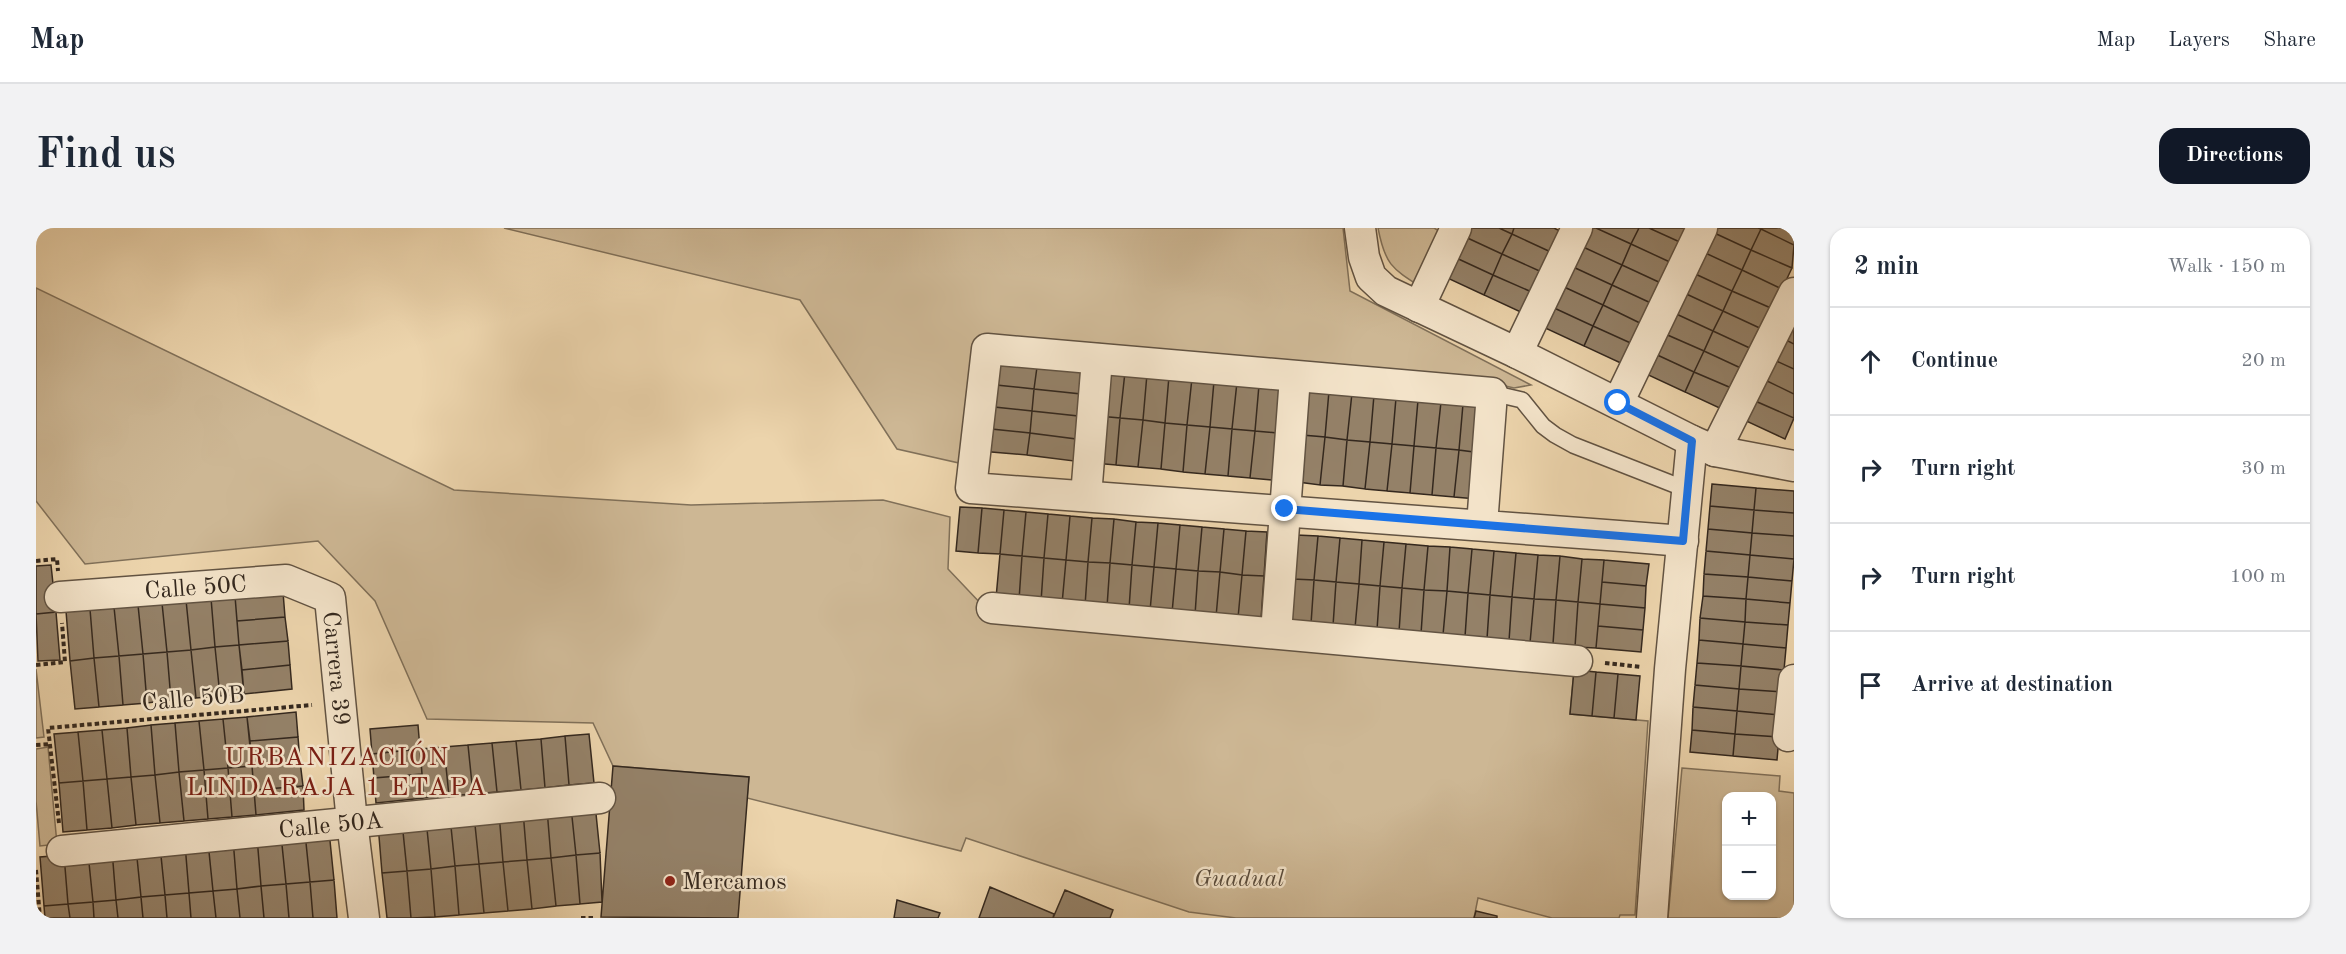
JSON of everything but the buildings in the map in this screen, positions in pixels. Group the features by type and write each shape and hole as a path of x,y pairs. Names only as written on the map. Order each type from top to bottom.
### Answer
{"street":[{"path":"1360,228 1364,257 1371,277 1386,291 1704,446 1794,466"},
{"path":"1419,307 1456,228"},
{"path":"1517,353 1577,228"},
{"path":"1618,403 1702,228"},
{"path":"1652,918 1670,669 1688,490 1704,446 1794,293"},
{"path":"1482,525 1492,393 987,349 971,488 1285,509 1482,525 1683,541"},
{"path":"1086,496 1097,359"},
{"path":"1276,633 1295,377"},
{"name":"Calle 50C","path":"60,597 286,580 330,598"},
{"name":"Carrera 39","path":"330,598 364,918"},
{"path":"992,608 1577,661"},
{"path":"1788,735 1794,680"},
{"name":"Calle 50A","path":"62,850 600,798"}],"lane":[{"path":"1492,393 1522,400 1543,426 1573,444 1688,490"}],"path":[{"path":"36,561 57,559"},
{"path":"1577,661 1670,669"},
{"path":"36,665 65,662"},
{"name":"Calle 50B","path":"50,744 48,728 341,703"},
{"path":"36,745 50,744 62,850"},
{"path":"36,870 40,918"},
{"path":"581,918 596,918"}],"green space":[{"path":"504,228 1343,228 1350,291 1531,385 1514,388 1497,384 979,336 959,463 897,449 800,300"},
{"path":"1378,228 1434,228 1445,234 1421,287 1391,264 1383,250"},
{"name":"Guadual","path":"36,288 454,490 691,505 883,500 950,517 948,569 984,607 1574,670 1570,714 1648,721 1635,915 1620,915 1619,918 1552,918 1478,898 1474,918 1236,918 1189,912 966,838 961,851 747,798 749,777 613,766 593,723 427,719 375,601 318,541 85,564 36,501"},
{"path":"36,669 44,737 36,738"},
{"path":"48,747 57,844 40,846 36,801 36,749"},
{"path":"1682,768 1780,776 1779,791 1794,793 1794,918 1668,918"}],"place":[{"name":"Mercamos","path":"670,881"}],"district":[{"name":"URBANIZACIÓN LINDARAJA 1 ETAPA","path":"337,771"}],"route":[{"path":"1285,509 1683,541 1692,441 1618,403"}]}
